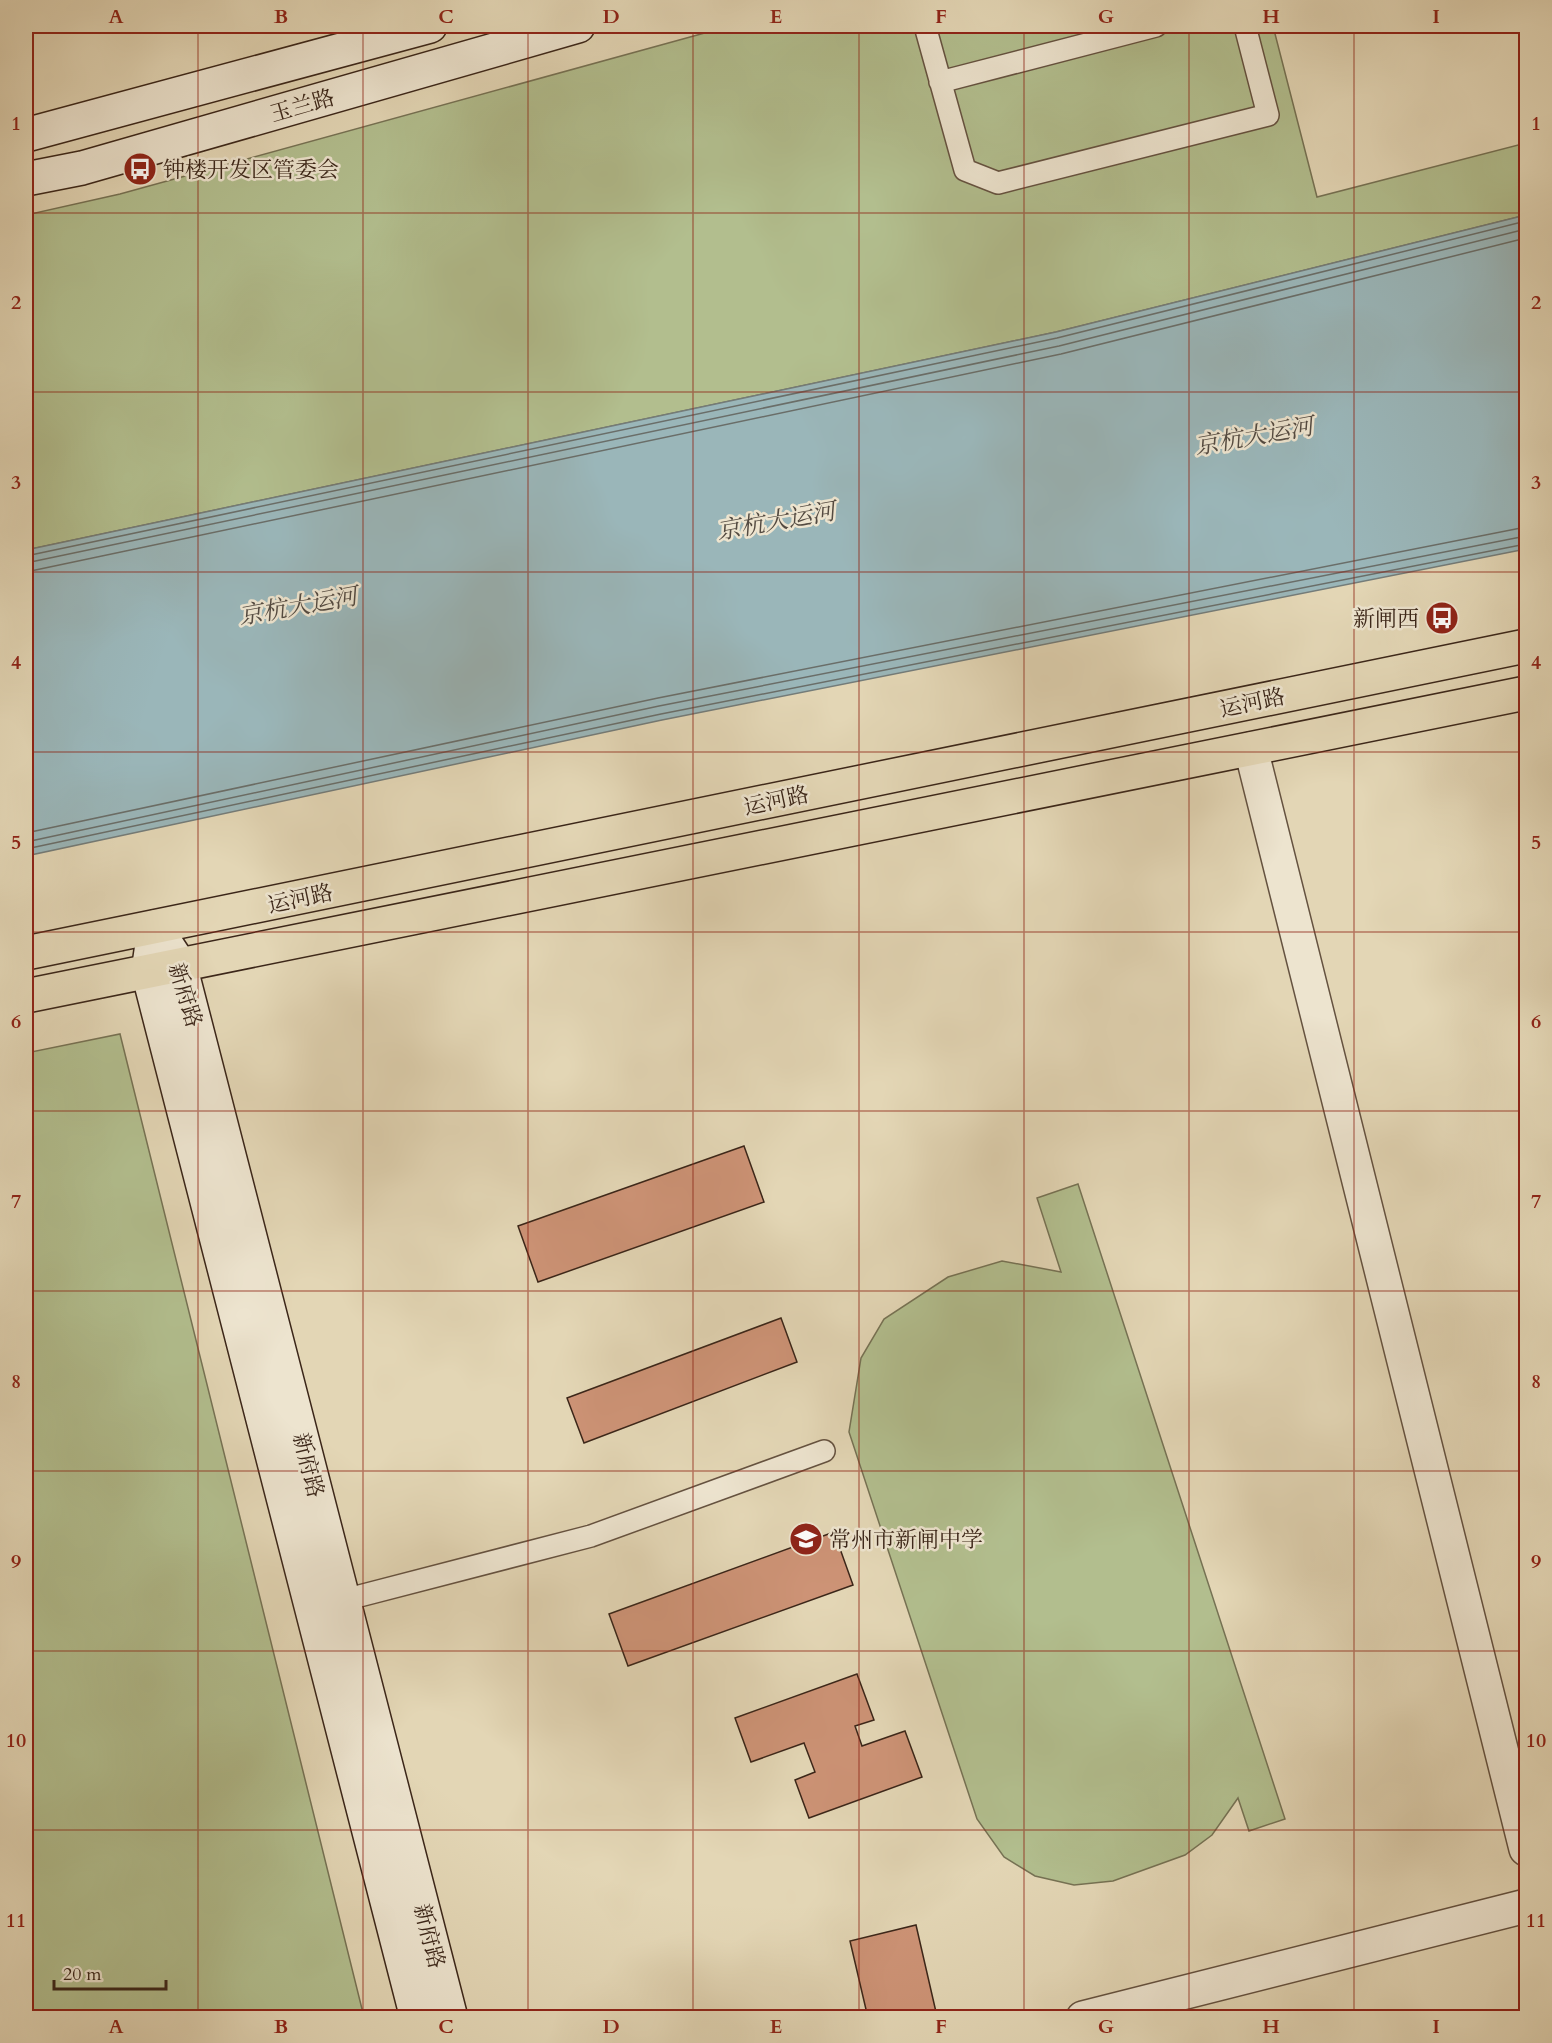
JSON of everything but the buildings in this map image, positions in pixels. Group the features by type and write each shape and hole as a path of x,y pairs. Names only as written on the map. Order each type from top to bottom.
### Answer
{"main road":[{"name":"运河路","path":"26,953 1527,646"},
{"name":"运河路","path":"26,996 1527,693"}],"street":[{"name":"玉兰路","path":"26,135 430,26"},
{"name":"玉兰路","path":"26,179 82,168 578,26"},
{"path":"1251,749 1527,1849"},
{"name":"新府路","path":"155,927 180,965 451,2018"},
{"name":"新府路","path":"155,927 148,972 417,2018"},
{"path":"1083,2018 1527,1906"}],"lane":[{"path":"925,26 965,170 998,183 1268,115 1245,26"},
{"path":"940,81 1156,26"},
{"path":"344,1600 591,1536 825,1450"}],"green space":[{"path":"730,26 1273,26 1317,197 1526,143 1526,215 1056,332 26,550 26,215 120,194"},
{"path":"120,1034 364,2017 26,2017 26,1053"},
{"path":"1078,1184 1285,1819 1249,1831 1238,1798 1212,1835 1185,1855 1113,1881 1074,1885 1035,1876 1004,1857 977,1819 849,1432 861,1358 884,1319 948,1277 1002,1261 1061,1272 1037,1198"}],"water":[{"name":"京杭大运河","path":"1526,215 1526,549 662,720 26,856 26,550 1056,332"}],"place":[{"name":"钟楼开发区管委会","path":"140,169"},
{"name":"新闸西","path":"1442,618"},
{"name":"常州市新闸中学","path":"806,1539"}]}
